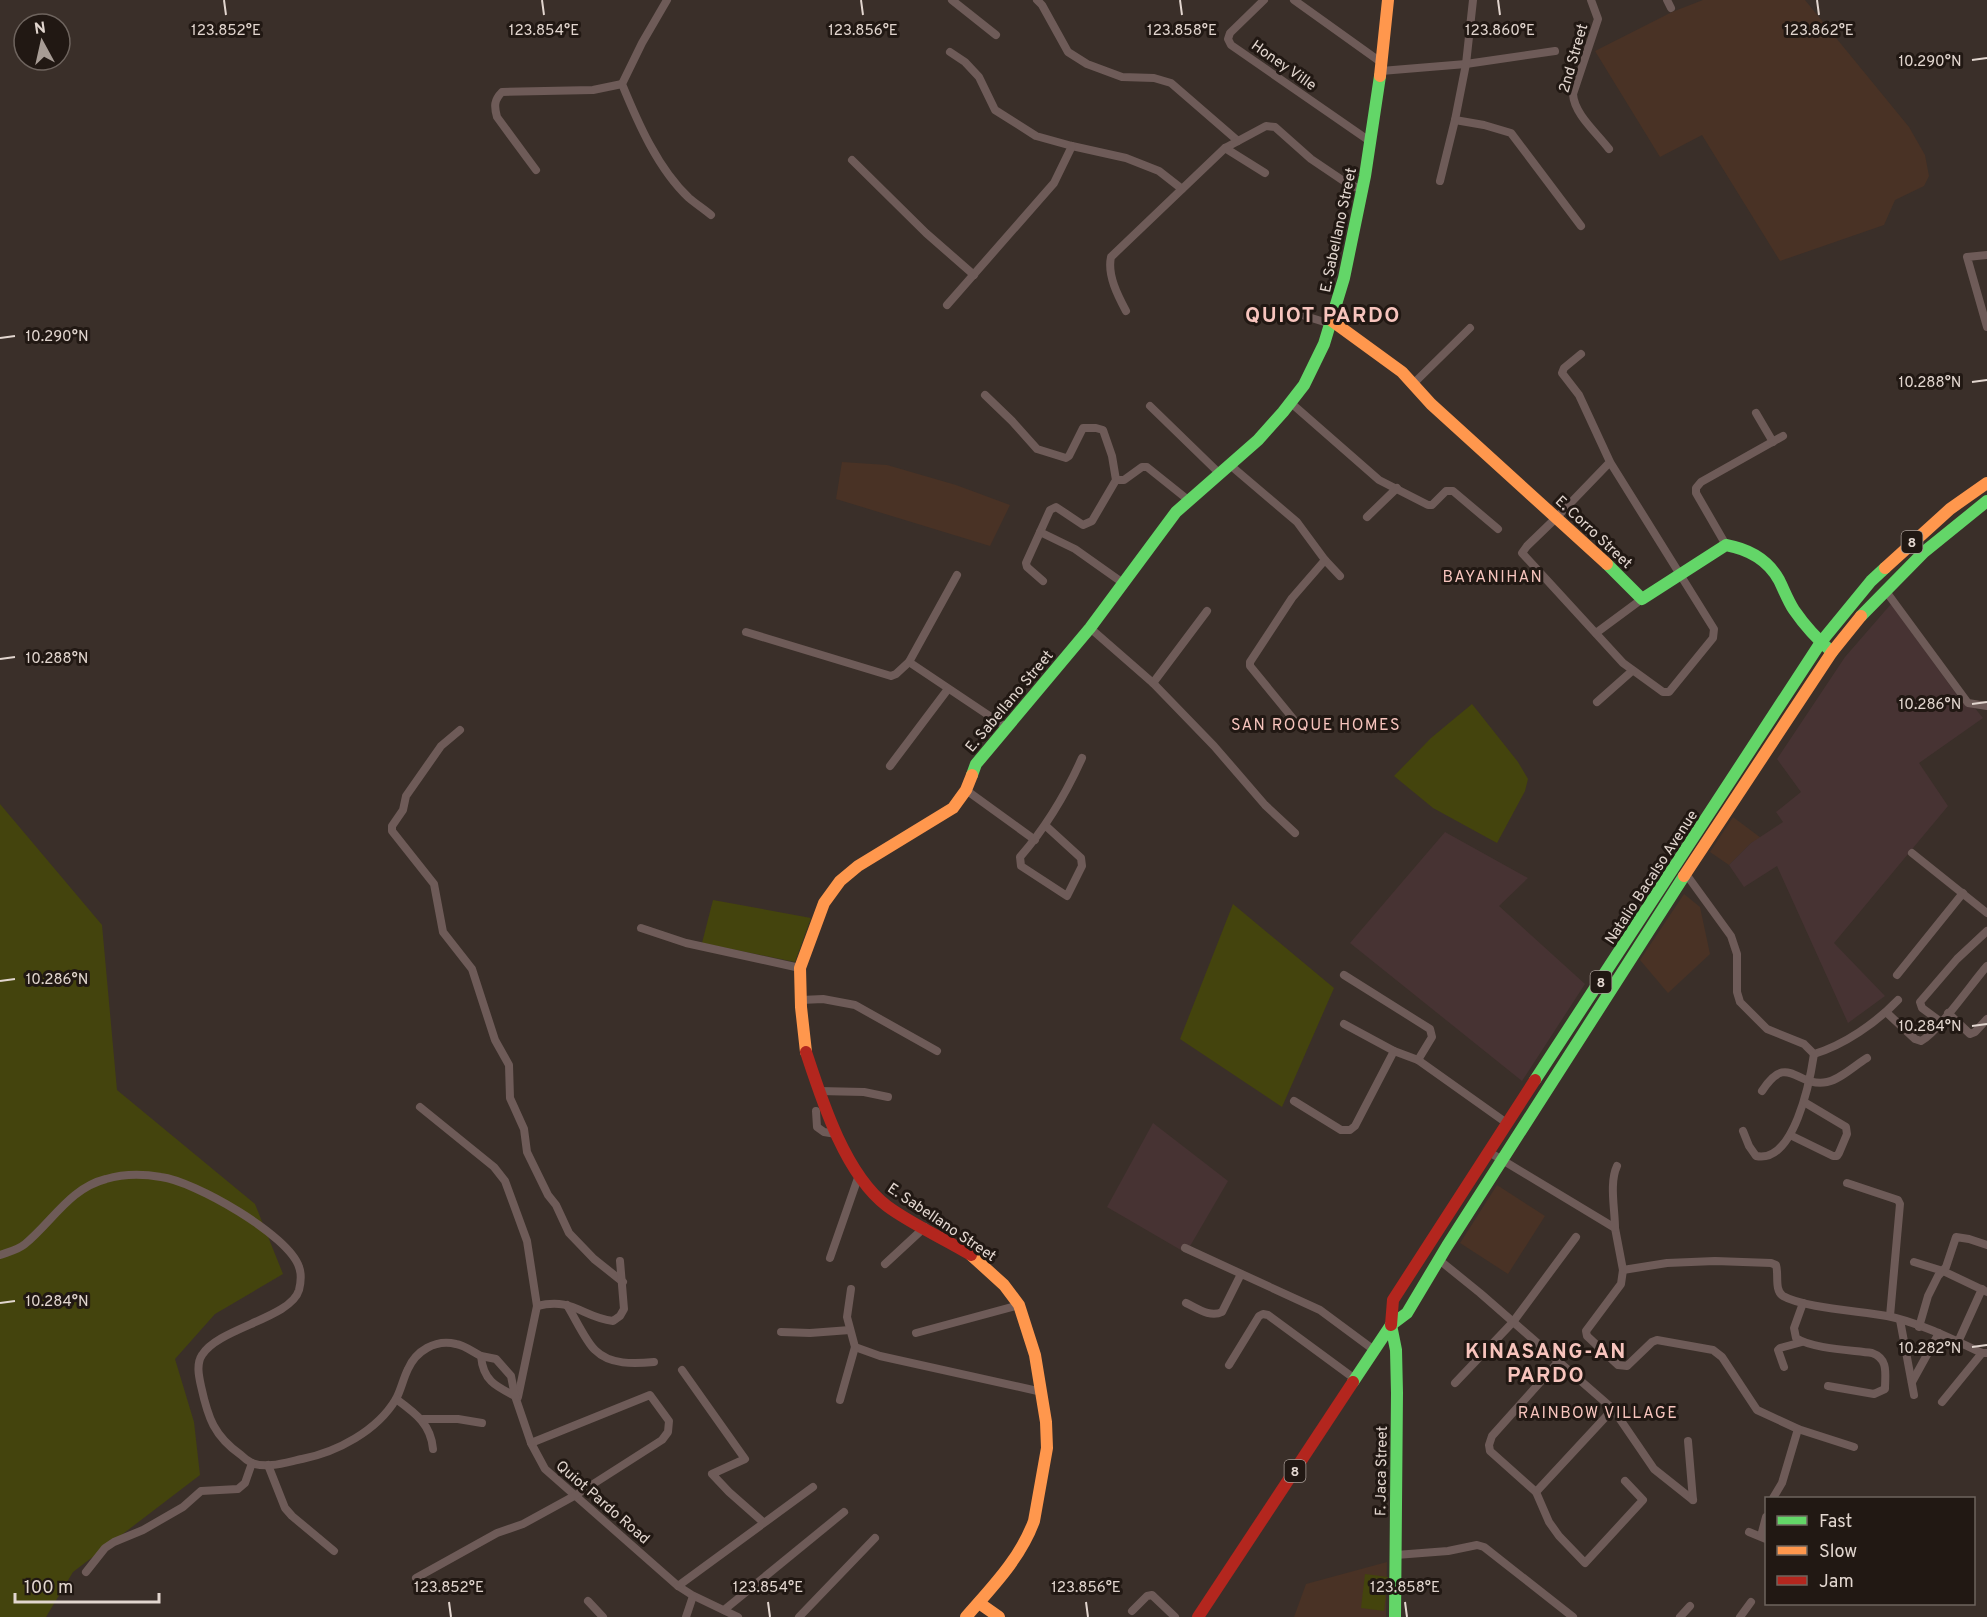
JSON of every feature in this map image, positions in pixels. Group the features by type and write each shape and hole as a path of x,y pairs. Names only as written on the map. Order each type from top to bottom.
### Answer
{"street":[{"path":"668,0 642,43 622,84 639,126 665,168 689,198 711,215"},
{"path":"952,0 996,35"},
{"path":"1037,0 1068,52 1087,64 1122,77 1154,78 1170,83 1238,141"},
{"name":"Honey Ville","path":"1264,0 1230,33 1228,39 1232,45 1371,142"},
{"path":"1294,0 1382,67 1466,64 1555,51"},
{"name":"E. Sabellano Street","path":"966,1617 1012,1564 1034,1521 1047,1449 1046,1422 1035,1355 1019,1305 1004,1285 981,1263 887,1206 871,1191 843,1150 819,1091 805,1048 801,968 824,903 840,881 858,866 953,808 966,790 976,765 1090,628 1187,500 1225,470 1291,403 1316,366 1344,285 1364,190 1382,67 1388,0"},
{"path":"1440,181 1466,64 1473,0"},
{"name":"2nd Street","path":"1591,0 1598,19 1573,94 1573,102 1609,149"},
{"path":"951,52 965,62 979,77 995,111 1036,136 1072,147 1126,158 1159,171 1182,189"},
{"path":"536,170 497,117 494,108 496,99 502,92 593,90 622,84"},
{"path":"1455,120 1511,133 1581,226"},
{"path":"1126,311 1118,297 1109,268 1111,257 1225,148 1266,126 1275,127 1311,159 1348,184 1364,190"},
{"path":"947,305 1054,183 1072,147"},
{"path":"1225,148 1265,173"},
{"path":"852,160 926,233 974,274"},
{"path":"1987,255 1967,257 1987,327"},
{"path":"1305,316 1331,322"},
{"name":"E. Corro Street","path":"1331,322 1402,372 1431,404 1586,543 1642,599"},
{"path":"1413,384 1470,328"},
{"path":"1581,354 1567,365 1562,373 1579,395 1610,462 1714,629 1713,639 1669,692 1663,692 1632,671 1522,553 1610,462"},
{"path":"985,395 1036,449 1063,458 1069,456 1083,428 1099,428 1103,430 1112,456 1116,480 1092,521 1083,525 1056,507 1053,508 1026,563 1027,567 1042,581"},
{"path":"1291,403 1379,480 1423,503 1432,505 1446,491 1453,491 1498,529"},
{"path":"1149,405 1225,470 1297,522 1340,576"},
{"path":"1756,413 1773,442"},
{"path":"1726,545 1696,493 1696,488 1701,482 1783,436"},
{"path":"1116,480 1124,480 1142,467 1147,467 1187,500"},
{"name":"Natalio Bacalso Avenue","path":"1391,1325 1393,1300 1821,642 1871,581 1942,516 1987,483"},
{"path":"1367,517 1397,488"},
{"name":"Natalio Bacalso Avenue","path":"1198,1617 1391,1325 1407,1313 1438,1259 1832,652 1856,621 1925,550 1987,501"},
{"path":"1040,532 1075,549 1123,583"},
{"path":"1596,633 1642,599 1726,545 1735,546 1758,558 1774,572 1794,609 1832,652"},
{"path":"1299,726 1250,666 1250,662 1292,598 1325,560"},
{"path":"746,632 891,676 909,662 957,575"},
{"path":"1885,590 1968,703 1987,706"},
{"path":"1153,683 1207,611"},
{"path":"1090,628 1153,683 1214,746 1265,805 1294,833"},
{"path":"909,662 1006,727"},
{"path":"1597,702 1632,671"},
{"path":"890,766 948,689"},
{"path":"460,729 441,746 406,796 403,810 392,826 393,831 434,884 443,932 472,969 495,1040 509,1065 510,1098 524,1129 527,1152 548,1195 556,1205 569,1233 594,1259 623,1282"},
{"path":"1046,826 1082,858 1082,866 1067,896 1021,866 1020,857 1046,826 1082,758"},
{"path":"966,790 1035,840"},
{"path":"1912,853 1987,913"},
{"path":"1686,874 1731,936 1737,954 1738,997 1746,1010 1767,1029 1804,1044 1814,1054"},
{"path":"1897,975 1963,892"},
{"path":"641,928 686,943 801,968"},
{"path":"1941,1022 1922,1008 1920,1002 1957,959 1987,931"},
{"path":"1886,1012 1915,1039 1921,1041 1927,1038 1986,970"},
{"path":"1344,975 1430,1029 1432,1036 1418,1059"},
{"path":"801,999 823,999 855,1005 937,1051"},
{"path":"1814,1054 1828,1050 1886,1012 1898,1000"},
{"path":"1948,1013 1970,1034 1975,1032 1987,1019"},
{"path":"1344,1024 1394,1051 1418,1059 1508,1124"},
{"path":"1294,1101 1341,1130 1350,1130 1355,1126 1394,1051"},
{"path":"1743,1131 1756,1156 1761,1157 1780,1149 1790,1135 1804,1102 1814,1054"},
{"path":"1762,1091 1773,1076 1779,1072 1793,1074 1810,1081 1827,1082 1867,1058"},
{"path":"819,1091 864,1092 888,1098"},
{"path":"1790,1135 1837,1156 1847,1134 1846,1127 1804,1102"},
{"path":"0,1255 24,1245 81,1191 103,1180 120,1176 162,1177 195,1187 274,1236 289,1249 299,1266 301,1279 298,1294 285,1306 211,1344 201,1357 198,1373 207,1414 224,1444 252,1463 268,1465 312,1457 367,1431 396,1399 408,1368 415,1357 434,1344 456,1343 481,1356 482,1369 494,1386 516,1398 537,1306 527,1240 505,1181 494,1167 420,1107"},
{"path":"816,1111 817,1127 824,1132 836,1134"},
{"path":"1489,1152 1615,1228"},
{"path":"1617,1166 1613,1183 1615,1228 1623,1270 1621,1284 1586,1331 1587,1336 1618,1365 1627,1366 1657,1340 1713,1350 1722,1357 1757,1410 1798,1430 1854,1447"},
{"path":"830,1258 859,1175"},
{"path":"1847,1183 1898,1200 1900,1204 1890,1316"},
{"path":"885,1264 925,1227"},
{"path":"1455,1383 1513,1322 1575,1236"},
{"path":"1919,1327 1934,1283 1943,1271 1956,1237 1987,1245"},
{"path":"1185,1248 1320,1310 1374,1350"},
{"path":"1438,1259 1613,1409 1654,1469 1693,1500 1688,1441"},
{"path":"537,1306 553,1302 614,1321 624,1309 620,1261"},
{"path":"1623,1270 1667,1263 1715,1261 1771,1263 1776,1265 1779,1292 1782,1296 1803,1303 1890,1316 1985,1353 1942,1401"},
{"path":"1914,1262 1943,1271 1985,1290 1958,1342"},
{"path":"1186,1303 1211,1314 1222,1312 1241,1274"},
{"path":"840,1400 855,1347 848,1317 850,1289"},
{"path":"1802,1342 1796,1338 1794,1328 1803,1303"},
{"path":"567,1305 595,1350 619,1362 638,1364 654,1362"},
{"path":"916,1334 1019,1305"},
{"path":"1229,1365 1259,1316 1263,1314 1268,1315 1356,1379"},
{"path":"1900,1320 1914,1395"},
{"name":"F. Jaca Street","path":"1391,1325 1396,1350 1397,1393 1395,1617"},
{"path":"781,1332 810,1333 850,1330"},
{"path":"1912,1382 1939,1334"},
{"path":"1784,1367 1778,1350 1802,1342 1872,1353 1880,1356 1885,1363 1884,1389 1879,1393 1828,1386"},
{"path":"855,1347 880,1356 1042,1392"},
{"name":"Quiot Pardo Road","path":"481,1356 496,1359 511,1376 531,1443 545,1469 678,1586 693,1596 735,1616"},
{"path":"1558,1361 1492,1436 1489,1445 1491,1451 1536,1492 1549,1522 1585,1563 1643,1500 1626,1481"},
{"path":"682,1370 745,1459 712,1474 763,1522"},
{"path":"416,1578 497,1533 524,1524 576,1496 662,1440 668,1432 669,1421 650,1395 531,1443"},
{"path":"396,1399 423,1419 432,1436 434,1449"},
{"path":"1536,1492 1613,1409"},
{"path":"423,1419 458,1419 482,1423"},
{"path":"1774,1497 1782,1483 1798,1430"},
{"path":"86,1572 105,1548 163,1519 183,1507 201,1491 238,1489 245,1483 252,1463"},
{"path":"268,1465 285,1508 334,1551"},
{"path":"678,1586 813,1487"},
{"path":"724,1610 844,1512"},
{"path":"1749,1532 1764,1538"},
{"path":"799,1617 875,1538"},
{"path":"1396,1555 1448,1551 1477,1545 1484,1547 1569,1616"},
{"path":"1132,1611 1147,1596 1152,1595 1175,1617"},
{"path":"686,1617 693,1596"},
{"path":"588,1601 603,1617"},
{"path":"1740,1617 1751,1602"},
{"path":"979,1603 999,1617"},
{"path":"1680,1617 1690,1606"}],"shaded area":[{"path":"1703,0 1805,0 1909,127 1925,155 1929,176 1924,186 1895,200 1884,225 1780,261 1702,135 1660,157 1595,51 1672,12"},
{"path":"842,462 887,465 956,485 1010,505 990,546 836,499"},
{"path":"1891,604 1957,695 1966,706 1974,707 1983,718 1919,763 1948,806 1834,943 1885,996 1848,1023 1777,866 1744,887 1729,865 1751,843 1783,822 1776,812 1801,792 1777,759 1845,657"},
{"path":"1472,704 1518,762 1528,779 1525,791 1497,843 1433,808 1394,776 1431,738"},
{"path":"0,804 102,925 117,1090 255,1204 283,1274 215,1314 175,1359 194,1422 200,1475 73,1572 46,1617 0,1617"},
{"path":"1733,817 1761,838 1751,843 1729,865 1710,852"},
{"path":"1445,832 1528,878 1499,906 1585,984 1522,1081 1350,943"},
{"path":"1684,894 1700,907 1710,954 1668,993 1640,960"},
{"path":"713,900 811,918 795,962 702,943"},
{"path":"1233,904 1334,988 1282,1107 1180,1039"},
{"path":"1153,1123 1228,1181 1186,1253 1107,1207"},
{"path":"1497,1185 1545,1216 1508,1274 1460,1243"},
{"path":"1387,1562 1386,1617 1294,1617 1306,1584"},
{"path":"1365,1574 1388,1577 1384,1611 1361,1608"}],"traffic: fast":[{"path":"972,775 976,764 1090,628 1176,512 1258,440 1304,385 1324,344 1344,278 1365,176 1380,76"},
{"path":"1861,616 1924,552 1987,501"},
{"path":"1607,564 1642,599 1726,545 1742,549 1757,556 1769,567 1779,580 1798,616 1832,652"},
{"path":"1535,1080 1821,642 1871,581 1885,568"},
{"path":"1353,1382 1391,1325 1407,1313 1447,1246 1684,876"},
{"path":"1391,1325 1396,1350 1397,1393 1395,1617"}],"traffic: slow":[{"path":"1380,76 1388,0"},
{"path":"1332,321 1402,372 1431,404 1607,564"},
{"path":"1885,568 1950,509 1987,483"},
{"path":"1684,876 1832,652 1861,616"},
{"path":"806,1052 800,968 824,903 840,881 858,866 953,808 966,790 972,775"},
{"path":"966,1617 1004,1572 1028,1535 1034,1521 1047,1448 1046,1422 1035,1355 1019,1305 1004,1285 971,1255"},
{"path":"979,1603 999,1617"}],"traffic: jam":[{"path":"806,1052 837,1135 847,1156 872,1192 896,1213 971,1255"},
{"path":"1391,1325 1393,1300 1535,1080"},
{"path":"1198,1617 1353,1382"}],"district":[{"name":"QUIOT PARDO","path":"1323,315"},
{"name":"BAYANIHAN","path":"1493,576"},
{"name":"SAN ROQUE HOMES","path":"1316,724"},
{"name":"KINASANG-AN PARDO","path":"1546,1363"},
{"name":"RAINBOW VILLAGE","path":"1598,1412"}]}
